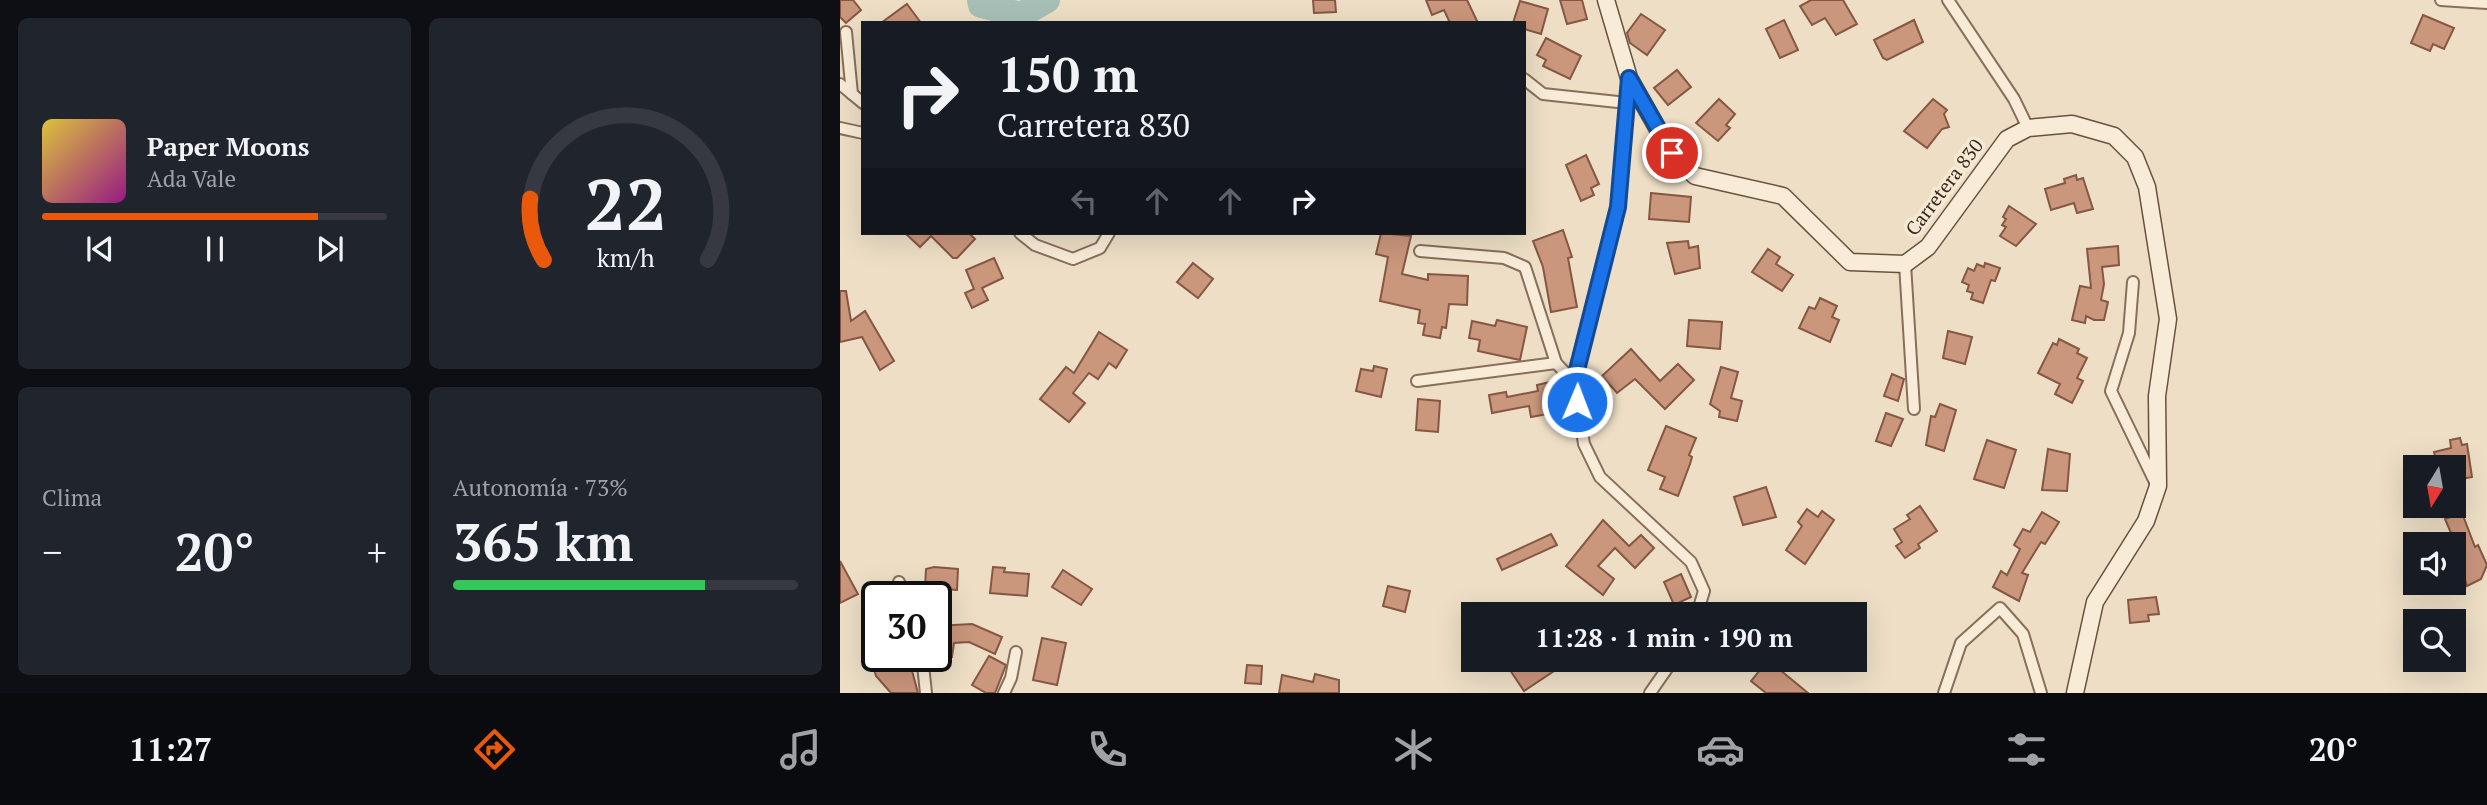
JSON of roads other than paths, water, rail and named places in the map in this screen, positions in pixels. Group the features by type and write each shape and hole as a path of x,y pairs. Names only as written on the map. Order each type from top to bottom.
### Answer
{"street":[{"name":"Carretera 830","path":"1606,0 1629,78 1672,153 1695,176 1783,196 1850,262 1905,264 1928,247 2007,139 2028,128"},
{"path":"1948,0 2014,99 2028,128 2072,124 2114,136 2135,157 2147,187 2168,319 2157,396 2158,486 2146,521 2095,603 2075,693"},
{"path":"2441,0 2487,4"},
{"path":"845,32 852,94"},
{"path":"1629,78 1618,207 1574,382 1584,444 1600,477 1691,562 1704,592 1701,602"},
{"path":"1526,81 1543,94 1627,103"},
{"path":"840,85 861,101"},
{"path":"840,128 861,132"},
{"path":"1022,235 1035,245 1073,259 1100,248 1108,235"},
{"path":"1420,251 1504,258 1525,267 1556,363 1574,382"},
{"path":"1905,264 1914,410"},
{"path":"2133,282 2129,333 2111,391 2158,486"},
{"path":"1417,381 1556,363"},
{"path":"1944,693 1961,643 2000,608 2023,634 2041,693"},
{"path":"1004,693 1012,678 1016,652"},
{"path":"924,672 926,693"},
{"path":"1650,693 1665,672"}],"waterway":[{"path":"980,0 981,5 1021,15 1047,0"}]}
